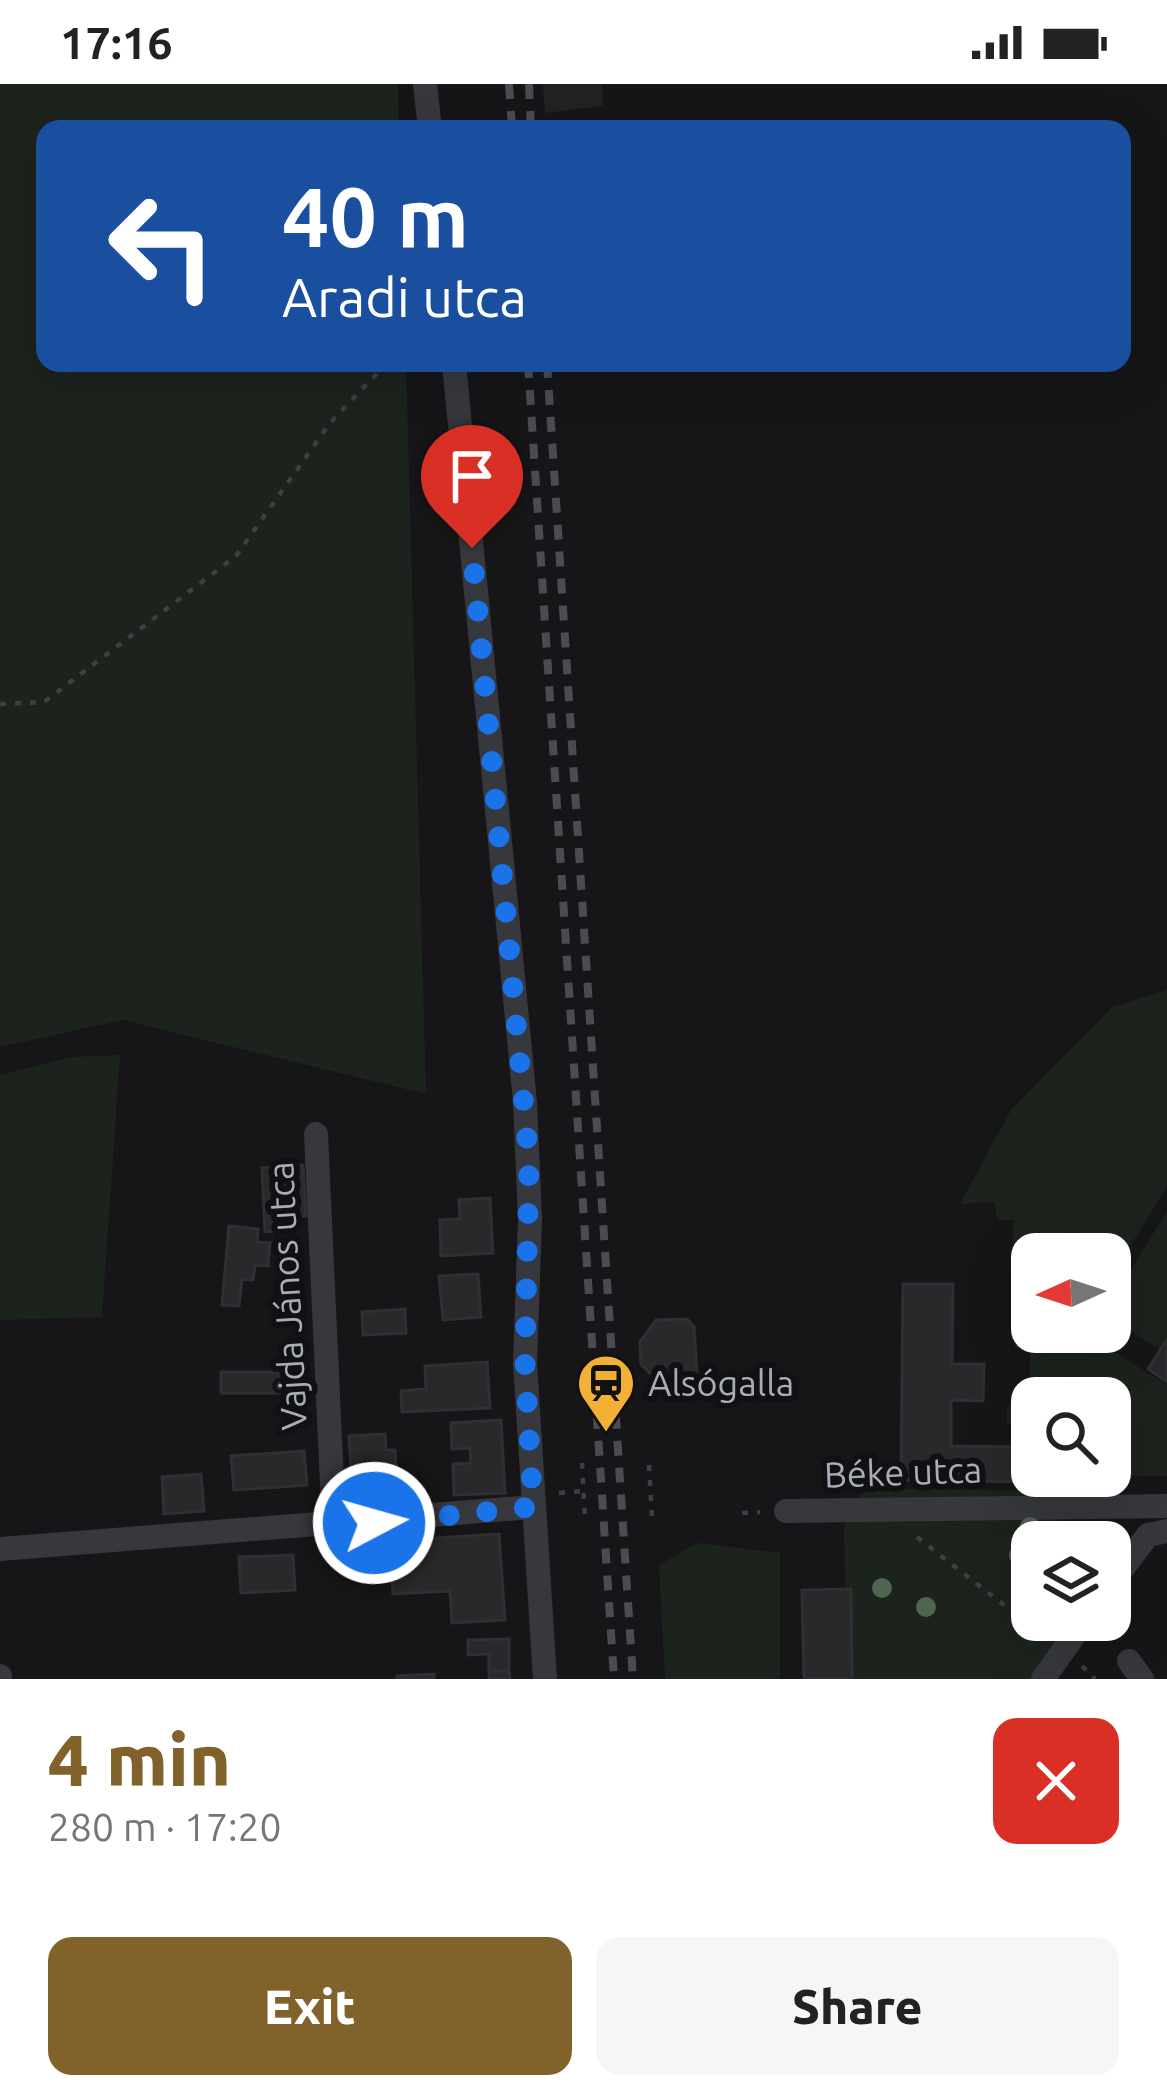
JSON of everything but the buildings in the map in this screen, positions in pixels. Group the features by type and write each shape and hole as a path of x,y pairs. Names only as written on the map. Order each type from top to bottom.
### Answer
{"street":[{"path":"425,84 429,120"},
{"path":"455,372 526,1121 530,1220 525,1363 545,1679"},
{"name":"Vajda János utca","path":"316,1134 334,1527"},
{"name":"Béke utca","path":"786,1511 1167,1506"},
{"path":"0,1549 334,1527 533,1507"},
{"path":"1131,1557 1148,1535 1167,1531"},
{"path":"1043,1679 1070,1641"}],"path":[{"path":"0,704 44,702 236,556 330,423 378,372"},
{"path":"582,1462 584,1519"},
{"path":"649,1465 652,1516"},
{"path":"874,1508 991,1592 1095,1679"}],"shaded area":[{"path":"0,84 398,84 399,120 36,120 36,372 406,372 426,1094 123,1020 0,1047"},
{"path":"543,84 602,84 603,106 545,113"},
{"path":"1167,990 1167,1186 1131,1245 1131,1233 1013,1233 1013,1220 997,1220 995,1202 960,1204 1011,1110 1112,1007"},
{"path":"120,1055 102,1317 0,1320 0,1075 70,1057"},
{"path":"1167,1212 1167,1336 1159,1349 1131,1331 1131,1269"},
{"path":"1030,1353 1117,1353 1167,1385 1167,1476 1131,1475 1131,1377 1030,1377"},
{"path":"864,1488 1011,1491 1011,1497 1039,1497 1058,1521 1011,1521 1011,1641 1070,1641 1043,1679 847,1679 844,1526"},
{"path":"697,1543 780,1553 780,1679 665,1679 659,1565"}],"railway":[{"path":"509,84 511,120"},
{"path":"529,84 531,120"},
{"path":"529,372 614,1679"},
{"path":"548,372 633,1679"}],"place":[{"name":"Alsógalla","path":"606,1434"}],"route":[{"path":"374,1523 533,1507 525,1363 529,1161 472,548"}]}
